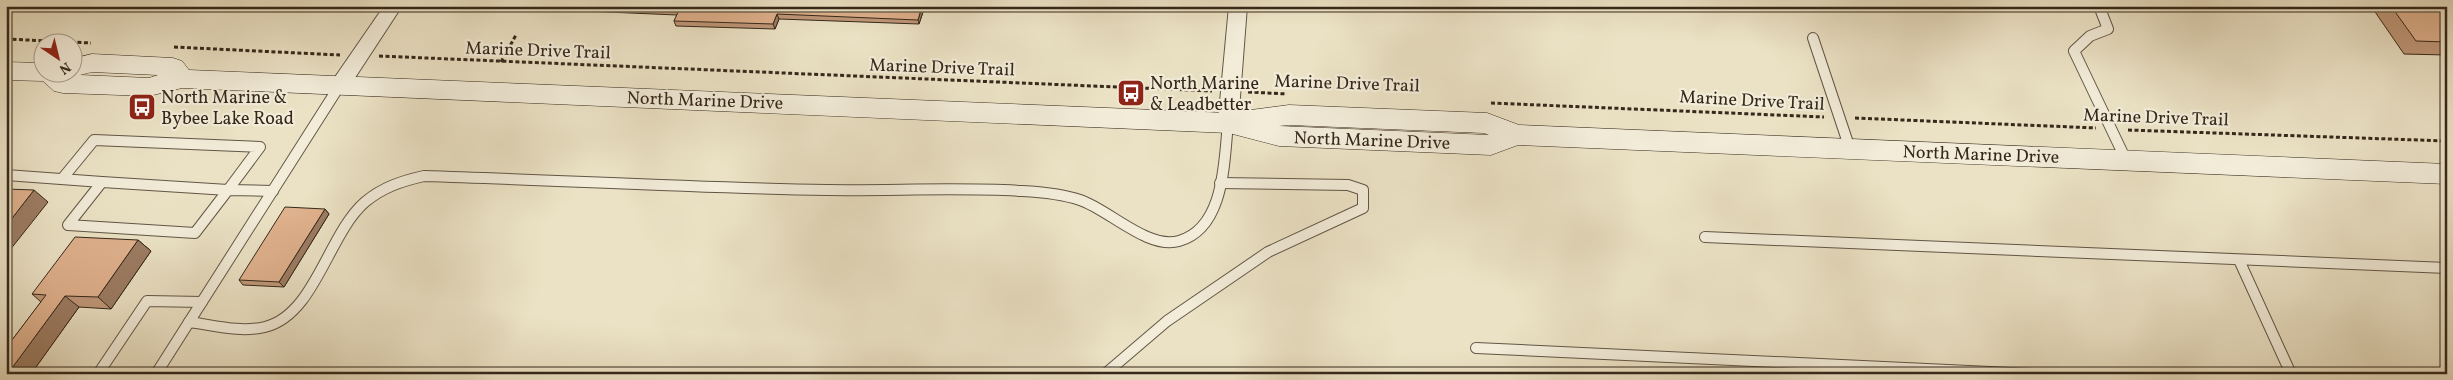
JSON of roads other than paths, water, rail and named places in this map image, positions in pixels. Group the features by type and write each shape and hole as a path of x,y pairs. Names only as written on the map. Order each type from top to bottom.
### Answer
{"main road":[{"path":"82,66 92,63 173,67 182,79"},
{"path":"6,70 32,71"},
{"name":"North Marine Drive","path":"61,82 63,84 149,87 182,79 1228,123 1278,136 1491,145 1516,135 2447,174"}],"street":[{"path":"340,85 393,6"},
{"path":"1228,123 1238,6"}],"lane":[{"path":"2099,6 2108,29 2090,36 2074,51 2126,160"},
{"path":"1813,38 1850,149"},
{"path":"156,374 340,85"},
{"path":"189,322 252,329 273,325 293,313 353,213 368,198 381,189 403,179 424,176 827,190 973,188 1041,192 1081,201 1110,214 1128,226 1157,240 1175,242 1189,237 1202,226 1212,212 1220,183 1228,123"},
{"path":"62,179 94,140 260,146 195,233 68,226 102,182"},
{"path":"6,175 228,190 273,191"},
{"path":"1105,374 1167,321 1268,252 1363,208 1363,190 1348,185 1220,183"},
{"path":"1705,237 2447,268"},
{"path":"2239,260 2290,374"},
{"path":"98,374 147,301 202,302"},
{"path":"1476,348 2033,374"}],"place":[{"name":"North Marine & Leadbetter","path":"1131,93"},
{"name":"North Marine & Bybee Lake Road","path":"142,107"}]}
